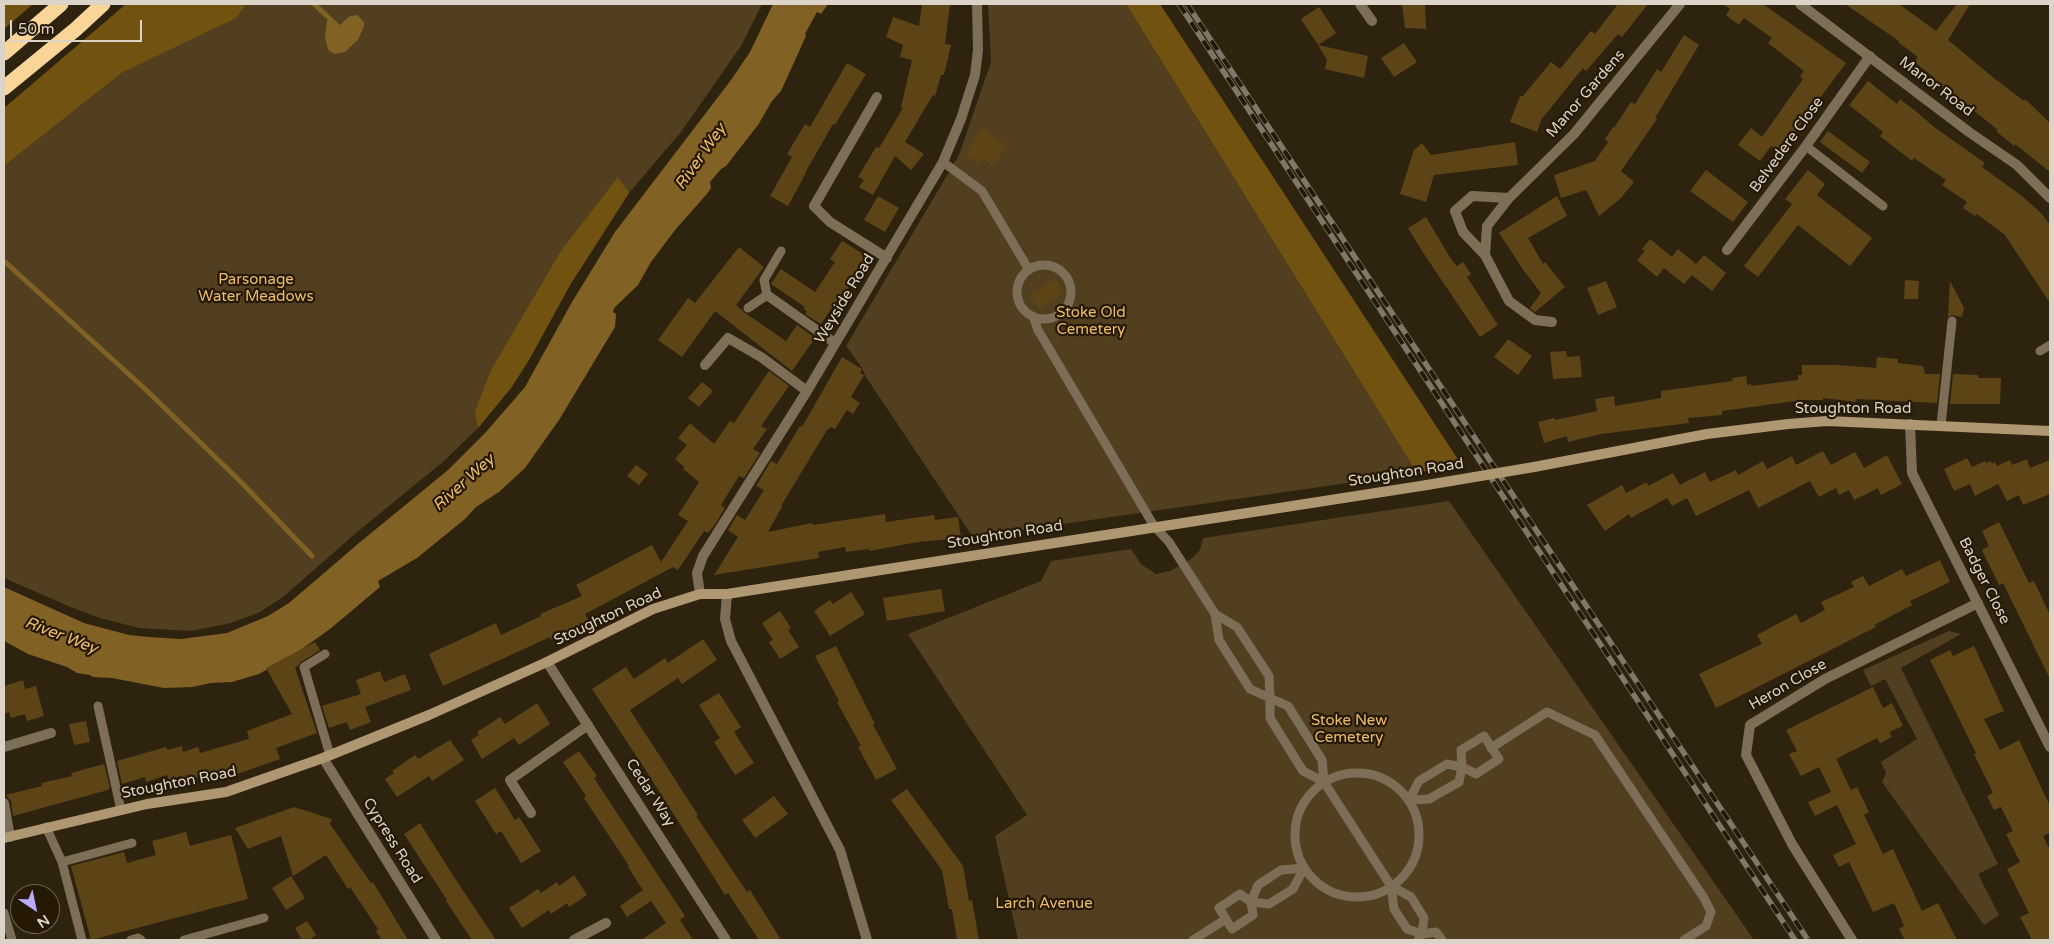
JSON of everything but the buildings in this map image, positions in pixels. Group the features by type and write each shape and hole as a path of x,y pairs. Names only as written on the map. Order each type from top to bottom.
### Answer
{"highway":[{"path":"4,53 61,4"},
{"path":"4,88 76,29 103,4"}],"street":[{"name":"Weyside Road","path":"700,594 697,573 703,556 807,391 943,162 961,119 975,75 978,50 977,4"},
{"path":"1360,4 1372,21"},
{"name":"Manor Gardens","path":"1485,255 1488,226 1509,198 1574,134 1680,4"},
{"name":"Manor Road","path":"1800,4 2017,165 2050,198"},
{"name":"Belvedere Close","path":"1727,250 1806,146 1870,56"},
{"path":"877,98 814,206 830,222 887,258"},
{"path":"1509,198 1472,196 1455,211 1463,232 1485,255 1509,301 1535,320 1552,322"},
{"path":"767,295 835,343"},
{"path":"705,366 728,338 761,358 807,391"},
{"name":"Stoughton Road","path":"7,838 121,810 226,792 327,756 429,715 547,662 653,609 700,594 726,594 1427,485 1707,434 1788,424 1827,421 2050,431"},
{"name":"Badger Close","path":"1910,424 1912,473 1978,603 2046,729 2050,747"},
{"path":"726,594 725,619 731,641 840,850 868,940"},
{"name":"Heron Close","path":"1852,940 1792,844 1746,754 1750,725 1825,679 1978,603"},
{"name":"Cedar Way","path":"547,662 726,940"},
{"path":"531,813 510,780 588,725"},
{"path":"4,747 51,733"},
{"name":"Cypress Road","path":"327,756 436,940"},
{"path":"4,803 7,838"},
{"path":"577,940 606,923"}],"lane":[{"path":"1806,146 1883,206"},
{"path":"943,162 982,191 1029,270"},
{"path":"748,308 767,295 764,280 781,251"},
{"path":"1045,265 1061,270 1067,277 1071,294 1065,309 1058,315 1041,318 1025,311 1020,303 1018,294 1022,276 1029,270 1045,265"},
{"path":"1033,316 1038,330 1154,526 1168,542 1215,614 1219,640 1250,689 1288,706 1322,760 1324,782 1391,886 1394,909 1406,929 1420,937 1436,932 1442,940"},
{"path":"1941,425 1952,321"},
{"path":"2040,352 2050,345"},
{"path":"1215,614 1237,627 1269,676 1270,718 1304,771 1324,782"},
{"path":"325,654 304,666 327,756"},
{"path":"98,706 121,810"},
{"path":"1491,748 1547,712 1595,735 1704,898 1711,912 1706,926 1684,940"},
{"path":"1409,800 1419,781 1447,764 1462,767 1476,774 1499,759 1484,736 1461,750 1462,767 1458,782 1429,799 1409,800"},
{"path":"1354,772 1375,775 1394,784 1409,800 1417,818 1419,837 1417,847 1415,856 1406,873 1391,886 1374,895 1354,897 1334,893 1317,883 1304,868 1297,852 1294,835 1296,818 1304,802 1324,782 1354,772"},
{"path":"46,827 62,862 82,940"},
{"path":"62,862 132,842"},
{"path":"1304,868 1281,870 1258,885 1251,902 1253,915 1232,929 1219,908 1240,894 1251,902 1269,904 1293,889 1304,868"},
{"path":"1391,886 1411,897 1424,918 1420,937"},
{"path":"4,913 12,940"},
{"path":"184,940 264,918"},
{"path":"1193,940 1226,919"},
{"path":"131,940 138,938 141,940"}],"green space":[{"name":"Parsonage Water Meadows","path":"188,4 762,4 741,46 681,132 629,193 570,285 529,360 511,388 478,428 444,461 356,533 283,597 260,612 231,623 191,631 139,628 100,618 4,578 4,166 123,72"},
{"name":"Stoke Old Cemetery","path":"988,4 1126,4 1417,473 973,537 846,346 959,155 991,62"},
{"name":"Stoke New Cemetery","path":"1449,501 1754,940 1018,940 995,836 1027,815 908,634 1041,581 1051,561 1131,549 1141,564 1156,574 1170,571 1191,559 1200,550 1203,538"},
{"path":"1949,631 1961,634 1901,668 1998,864 1978,874 1999,915 1984,925 1882,782 1886,773 1881,762 1917,739 1885,679 1871,686 1863,670"}],"shaded area":[{"path":"4,4 33,4 4,29"},
{"path":"126,4 246,4 236,18 123,72 4,166 4,108"},
{"path":"1126,4 1160,4 1461,464 1417,473"},
{"path":"618,177 629,193 570,285 529,360 511,388 478,428 475,412 491,370 561,251"}],"water":[{"name":"River Wey","path":"773,4 828,4 821,14 817,12 805,34 806,36 781,91 772,101 758,125 726,166 710,182 711,188 706,195 675,230 651,262 638,285 614,308 613,312 616,314 615,327 559,420 525,468 499,492 476,507 465,519 417,558 378,581 380,587 330,629 299,651 259,674 232,682 164,688 77,673 67,667 28,654 4,641 4,587 84,623 129,635 181,639 227,633 268,616 289,603 448,470 486,432 525,387 572,302 615,232 731,80 750,52"},
{"path":"328,14 340,25 350,16 357,15 364,22 358,40 345,52 335,54 329,51 325,36"}],"waterway":[{"path":"314,4 327,16"},
{"path":"4,261 143,387 239,480 312,556"}],"railway":[{"path":"1179,4 1795,940"},
{"path":"1187,4 1808,940"}],"park label":[{"name":"Larch Avenue","path":"1044,904"}]}
